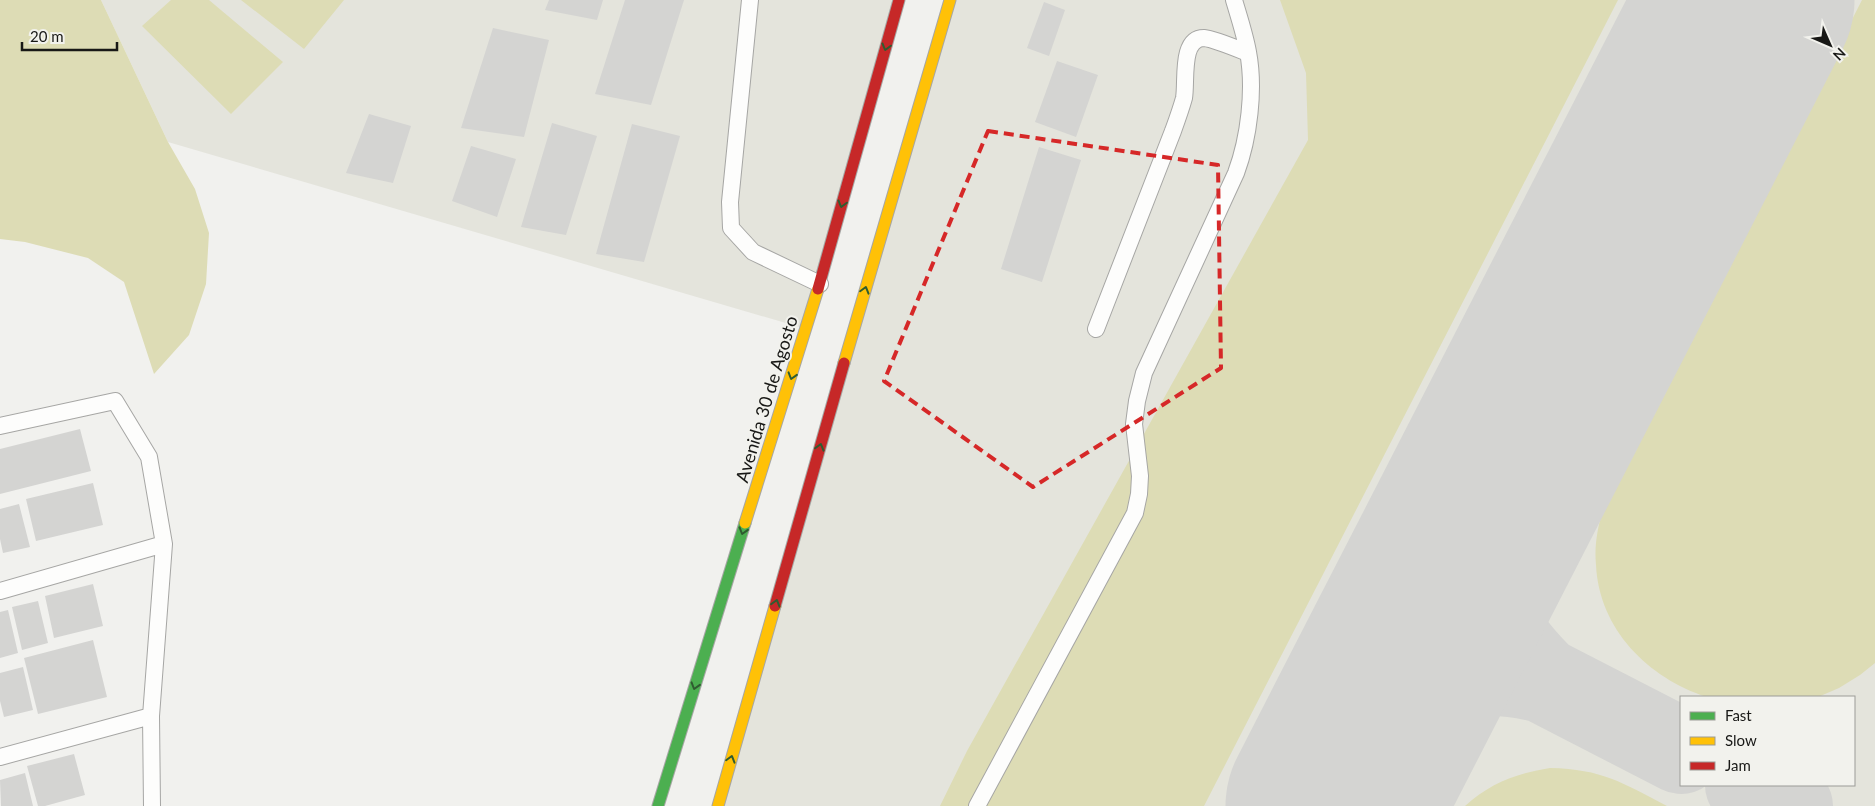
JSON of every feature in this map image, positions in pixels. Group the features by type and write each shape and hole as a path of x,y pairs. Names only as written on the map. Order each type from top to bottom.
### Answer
{"main road":[{"name":"Avenida 30 de Agosto","path":"658,806 820,284 899,0"},
{"path":"718,806 870,271 950,0"}],"lane":[{"path":"750,0 730,202 731,228 753,252 820,284"},
{"path":"977,806 1135,513 1140,476 1134,424 1137,400 1144,373 1244,152 1250,100 1248,53 1234,0"},
{"path":"1096,329 1173,131 1184,97 1187,54 1191,45 1196,40 1205,38 1248,53"},
{"path":"0,426 115,401 149,457 164,544 151,716 152,806"},
{"path":"0,591 164,544"},
{"path":"0,757 151,716"}],"highlighted area":[{"path":"988,131 1218,165 1221,368 1033,487 884,381"}],"shaded area":[{"path":"101,0 899,0 806,329 168,142"},
{"path":"950,0 1875,0 1875,806 718,806"}],"green space":[{"path":"0,0 101,0 168,142 195,189 209,233 206,284 189,335 154,374 124,282 88,258 25,242 0,239"},
{"path":"171,0 209,0 283,62 231,114 142,26"},
{"path":"241,0 344,0 304,49"},
{"path":"1280,0 1618,0 1204,806 940,806 967,751 1308,140 1306,73"},
{"path":"1862,0 1875,0 1875,663 1839,688 1820,696 1705,696 1665,677 1630,648 1606,610 1599,588 1596,565 1597,536 1603,508"},
{"path":"1550,768 1598,774 1624,784 1667,806 1465,806 1484,791 1505,780"}],"building":[{"path":"549,0 603,0 597,20 545,10"},
{"path":"625,0 684,0 651,105 595,94"},
{"path":"1044,2 1065,10 1049,56 1027,48"},
{"path":"493,28 549,40 524,137 461,128"},
{"path":"1057,61 1098,75 1076,137 1035,122"},
{"path":"369,114 411,126 393,183 346,173"},
{"path":"552,123 597,136 566,235 521,227"},
{"path":"632,124 680,136 644,262 596,254"},
{"path":"471,146 516,159 497,217 452,201"},
{"path":"1039,147 1081,160 1042,282 1001,269"},
{"path":"80,429 91,471 0,494 0,449"},
{"path":"93,483 103,525 36,541 26,499"},
{"path":"19,504 30,547 3,553 0,539 0,509"},
{"path":"93,584 103,626 54,638 45,596"},
{"path":"38,601 48,643 22,650 12,607"},
{"path":"8,610 18,653 0,658 0,612"},
{"path":"93,640 107,697 38,714 24,658"},
{"path":"23,667 33,710 4,717 0,701 0,673"},
{"path":"74,754 85,795 45,806 38,806 27,766"},
{"path":"25,773 33,806 1,806 0,780"}],"taxiway":[{"path":"1484,513 1480,539 1480,564 1488,602 1495,619 1505,635 1543,680"},
{"path":"1369,734 1407,699 1427,688 1447,679 1469,674 1492,673 1543,680 1680,750"},
{"path":"1750,786 1790,806"}],"runway":[{"path":"1333,806 1747,0"}],"traffic: fast":[{"path":"658,806 745,523"}],"traffic: slow":[{"path":"844,363 950,0"},
{"path":"745,523 818,289"},
{"path":"718,806 775,606"}],"traffic: jam":[{"path":"818,289 899,0"},
{"path":"775,606 844,363"}]}
